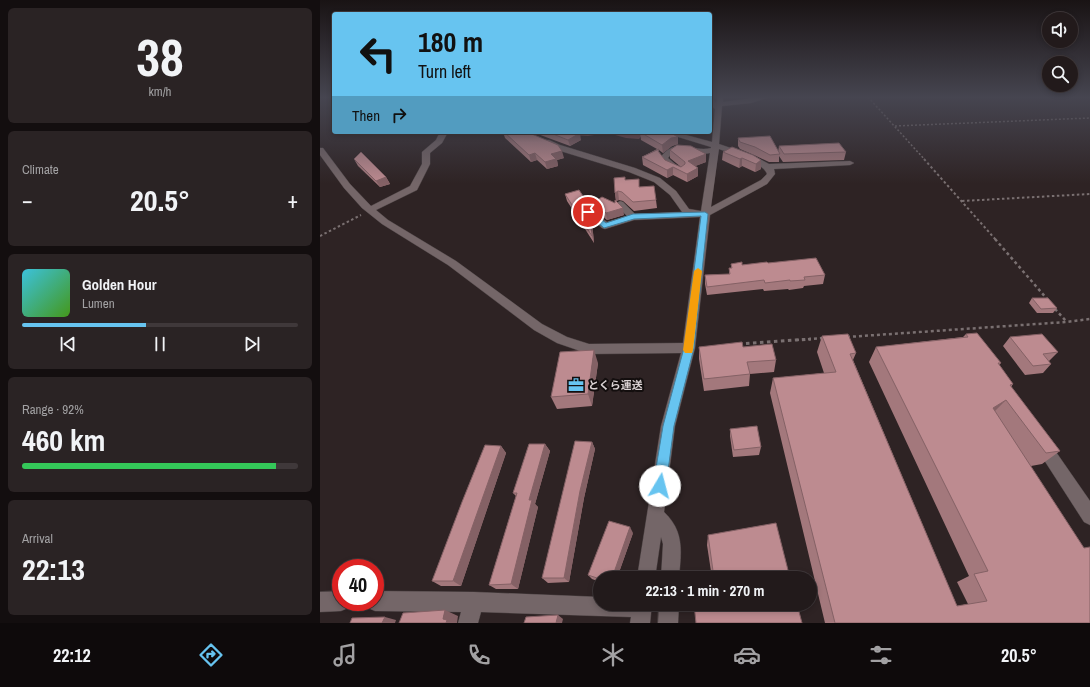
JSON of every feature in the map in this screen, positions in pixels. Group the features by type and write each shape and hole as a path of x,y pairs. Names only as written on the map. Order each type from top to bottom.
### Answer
{"street":[{"path":"647,571 668,426 689,348 700,214 715,148 717,126"},
{"path":"370,210 414,188 426,164 426,152 439,141 443,134"},
{"path":"588,212 604,226 633,217 700,214 764,182 771,174 767,167 747,155 715,148 672,134"},
{"path":"537,138 557,147 632,170 657,180 673,193 686,211 700,214"},
{"path":"680,171 670,165 664,158 668,153 682,147 702,153 715,148"},
{"path":"320,150 347,186 370,210 385,222 452,263 538,327 575,345 589,349 689,348"},
{"path":"767,167 850,163"},
{"path":"620,204 633,217"},
{"path":"1032,431 1090,516"},
{"path":"655,515 667,527 672,544 670,571"},
{"path":"320,602 332,601"},
{"path":"384,601 474,602 641,612"},
{"path":"468,623 474,602"},
{"path":"668,623 669,611"}],"path":[{"path":"894,126 962,201 1066,322"},
{"path":"962,201 1090,194"},
{"path":"320,236 370,210"},
{"path":"846,337 1066,322 1090,319"},
{"path":"736,344 830,338"}],"shaded area":[{"path":"568,134 601,134 588,136"},
{"path":"612,134 643,134 639,139 626,138"}],"building":[{"path":"506,134 532,134 558,145 562,151 551,154 556,159 545,162 535,153 529,155"},
{"path":"553,134 578,134 568,140"},
{"path":"643,134 673,134 678,137 671,138 662,145"},
{"path":"770,136 780,154 770,155 755,147 740,142 738,138"},
{"path":"839,143 846,152 784,154 779,146"},
{"path":"677,145 691,146 706,154 688,161 698,168 687,174 673,167 667,170 642,157 659,149 658,151 665,160 681,167 685,164 685,162 670,150"},
{"path":"732,147 753,155 761,160 756,164 723,152"},
{"path":"361,152 386,177 376,181 354,159"},
{"path":"625,177 625,180 639,179 639,187 654,186 656,200 633,202 622,192 618,191 615,193 614,178"},
{"path":"579,190 587,202 582,202 580,205 590,215 592,236 565,194"},
{"path":"602,197 615,203 615,200 623,208 606,213 592,203"},
{"path":"816,258 825,275 804,277 805,280 765,283 764,280 707,287 705,275 730,274 729,268 732,268 731,264 742,262 742,265"},
{"path":"1032,298 1048,298 1057,308 1041,309"},
{"path":"977,333 1001,363 998,363 1013,384 1010,385 1060,451 1046,453 1006,400 993,408 1084,548 1090,547 1090,623 835,623 773,378 836,372 822,336 848,334 856,353 850,354 957,606 987,601 974,574 988,571 876,347 968,337 966,334"},
{"path":"1042,334 1058,352 1043,354 1051,364 1033,366 1010,337"},
{"path":"742,342 743,347 772,344 776,360 747,362 750,374 704,379 699,347"},
{"path":"594,350 588,394 551,397 560,352"},
{"path":"757,426 761,447 734,450 730,429"},
{"path":"575,441 592,442 580,491 564,578 542,578"},
{"path":"529,444 545,444 529,500 532,500 511,584 489,585 517,493 513,493"},
{"path":"485,445 501,446 453,581 432,581 462,502"},
{"path":"609,521 630,527 614,571 593,571 593,577 588,575"},
{"path":"776,523 788,571 713,571 708,535"},
{"path":"445,610 443,619 447,620 446,623 399,623 403,613"},
{"path":"695,611 799,611 802,623 696,623"},
{"path":"558,615 556,623 524,623 526,617"},
{"path":"385,617 382,623 350,623 352,618"}],"slow traffic":[{"path":"688,350 698,271"}],"place":[{"name":"とくら運送","path":"576,385"}],"route":[{"path":"588,212 604,226 633,217 705,214 689,348 668,426 660,486"}]}
